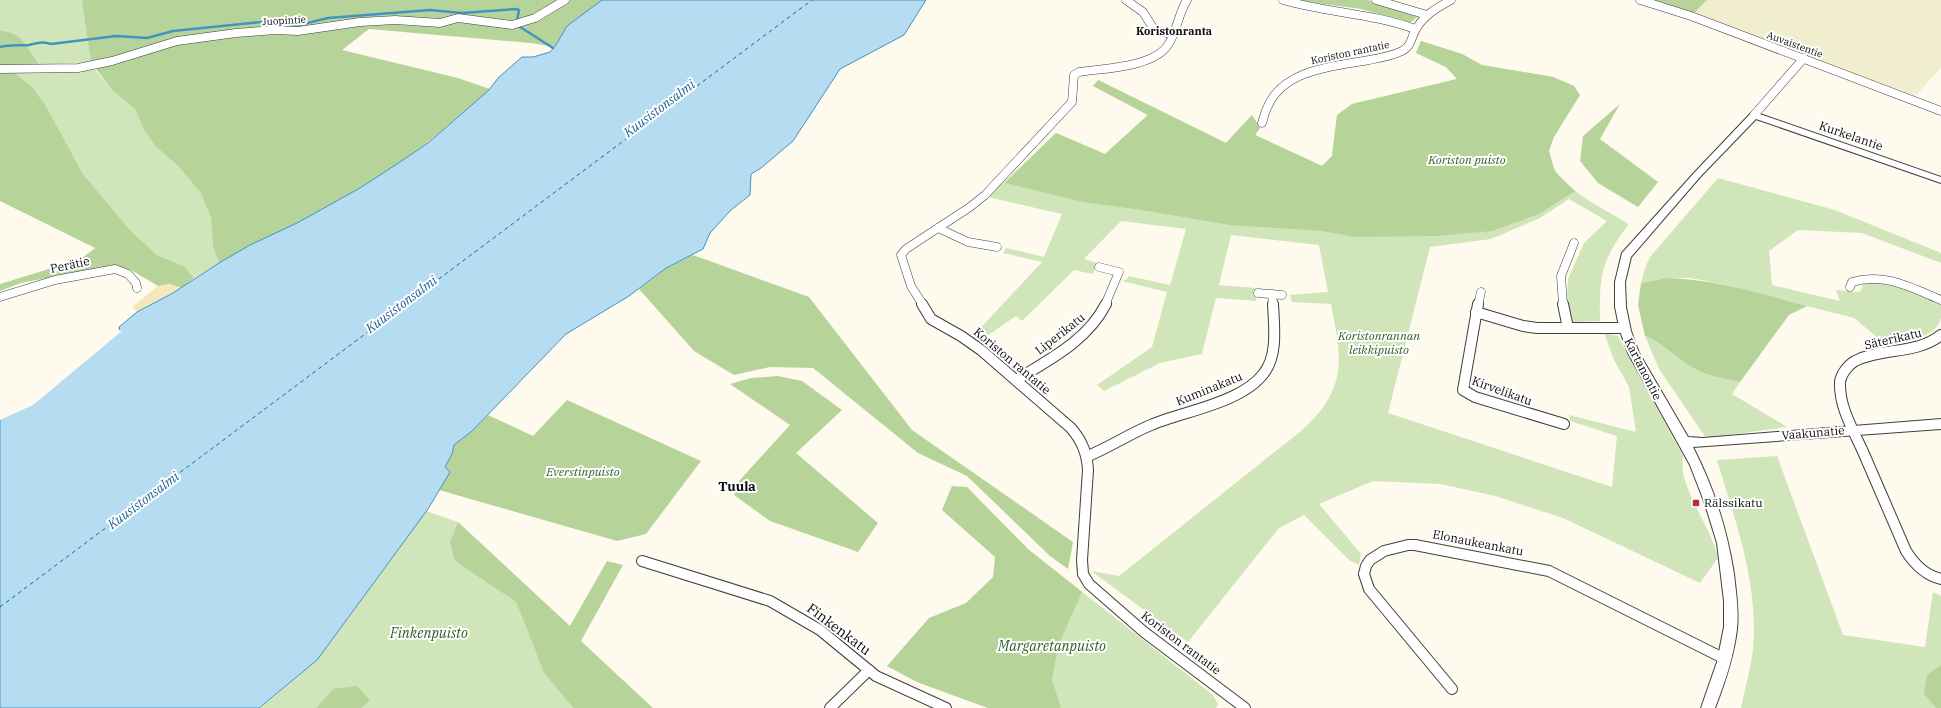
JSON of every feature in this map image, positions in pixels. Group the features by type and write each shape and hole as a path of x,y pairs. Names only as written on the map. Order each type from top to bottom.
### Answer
{"street":[{"name":"Juopintie","path":"0,69 78,68 112,61 177,41 236,33 275,30 298,31 360,22 395,20 440,23 458,18 484,20 512,25 535,18 565,0"},
{"path":"1126,0 1143,12 1155,31 1174,34"},
{"name":"Koriston rantatie","path":"1187,0 1182,7 1174,34 1168,47 1157,56 1150,59 1079,72 1074,75 1072,102 986,195 906,249 901,255 902,262 917,297 931,319 971,342 1071,428 1084,443 1088,456 1088,481 1082,560 1083,574 1088,584 1144,632 1238,706"},
{"name":"Koriston rantatie","path":"1262,123 1267,107 1272,98 1290,79 1309,72 1398,53 1410,46 1415,29 1362,13 1309,7 1283,0"},
{"path":"1376,0 1427,15"},
{"path":"1415,29 1427,15 1451,0"},
{"name":"Auvaistentie","path":"1640,0 1691,16 1941,111"},
{"name":"Kartanontie","path":"1708,708 1725,659 1731,613 1723,543 1709,500 1684,442 1641,369 1630,347 1623,328 1618,287 1626,256 1697,175 1754,115 1804,58"},
{"name":"Kurkelantie","path":"1754,115 1941,180"},
{"path":"938,228 968,242 997,247"},
{"path":"1568,328 1561,297 1562,276 1574,243"},
{"name":"Liperikatu","path":"1016,380 1065,348 1095,323 1112,290 1118,272 1099,267"},
{"name":"Perätie","path":"0,297 55,280 115,269 128,274 136,283 137,288"},
{"path":"1850,287 1852,282 1859,279 1875,278 1896,283 1941,300"},
{"name":"Kirvelikatu","path":"1482,292 1476,312 1463,390 1468,394 1481,399 1564,424"},
{"name":"Kuminakatu","path":"1088,456 1101,451 1157,422 1235,394 1259,379 1270,361 1274,343 1277,294 1258,293"},
{"path":"1476,312 1523,326 1537,328 1623,328"},
{"name":"Säterikatu","path":"1852,430 1840,392 1840,375 1844,369 1850,364 1868,356 1924,346 1941,335"},
{"name":"Vaakunatie","path":"1684,442 1703,443 1941,424"},
{"path":"1852,430 1860,442 1910,559 1924,572 1934,578 1941,579"},
{"name":"Elonaukeankatu","path":"1452,689 1369,589 1364,576 1364,568 1373,557 1398,546 1415,545 1549,571 1725,659"},
{"name":"Finkenkatu","path":"642,561 770,601 820,630 869,670 888,683 946,708"},
{"path":"830,708 869,670"}],"shaded area":[{"path":"1707,0 1941,0 1941,68 1915,96 1693,14"}],"green space":[{"path":"0,0 330,0 90,56 91,62 0,67"},
{"path":"82,0 602,0 555,47 530,43 369,29 342,50 458,78 490,89 477,102 398,164 319,212 219,263 213,247 211,218 200,192 178,166 155,146 144,130 135,109 112,90 91,62"},
{"path":"1295,0 1368,0 1417,17 1410,23 1361,9"},
{"path":"1649,0 1707,0 1693,14"},
{"path":"0,31 14,34 24,42 39,65 0,68"},
{"name":"Koriston puisto","path":"1421,41 1462,54 1482,65 1553,77 1574,86 1580,95 1552,139 1549,152 1552,164 1559,175 1580,195 1629,224 1607,259 1601,280 1600,321 1570,322 1567,300 1568,279 1584,243 1607,221 1569,199 1540,218 1491,239 1430,247 1388,413 1612,487 1617,436 1570,421 1569,415 1636,432 1629,387 1614,360 1604,333 1618,336 1683,456 1683,472 1687,488 1711,537 1718,558 1700,583 1563,518 1495,496 1441,484 1373,481 1319,504 1361,554 1359,565 1349,560 1304,515 1279,528 1188,642 1091,571 1119,576 1301,431 1316,416 1327,401 1334,387 1338,373 1339,358 1338,342 1331,304 1292,302 1290,295 1328,292 1319,245 1231,235 1219,285 1256,288 1256,301 1216,298 1202,354 1160,363 1104,391 1097,385 1152,347 1167,292 1122,281 1127,279 1129,276 1170,285 1186,229 1121,221 1084,259 1097,263 1093,274 1074,270 1022,321 1016,316 981,340 973,336 1042,262 1003,253 1006,248 1044,257 1062,214 988,197 1056,133 1105,154 1148,115 1093,86 1098,80 1226,143 1252,115 1260,128 1255,135 1322,166 1332,156 1337,115 1352,104 1457,79 1446,67 1416,53"},
{"path":"1421,41 1462,54 1482,65 1553,77 1574,86 1580,95 1554,137 1549,151 1555,172 1575,191 1539,214 1492,231 1436,236 1355,237 1322,231 1230,225 1142,210 1083,202 1005,183 1056,133 1105,154 1148,115 1093,86 1098,80 1226,143 1252,115 1260,128 1255,135 1322,166 1332,156 1337,115 1352,104 1457,79 1446,67 1416,53"},
{"path":"94,68 112,90 135,109 144,130 155,146 178,166 200,192 211,218 213,247 219,263 194,278 184,266 157,255 130,230 83,174 46,106 33,88 14,72"},
{"path":"14,72 33,88 46,106 83,174 130,230 157,255 184,266 194,278 181,288 170,284 158,286 131,270 113,265 21,283 0,291 0,284 81,259 95,248 0,201 0,73"},
{"path":"1620,104 1600,139 1658,182 1638,207 1598,183 1580,161 1583,136"},
{"path":"1718,178 1835,210 1941,253 1941,263 1862,233 1798,230 1769,251 1772,285 1840,301 1836,290 1860,292 1864,283 1894,286 1941,305 1941,318 1938,325 1933,331 1926,335 1910,341 1886,345 1854,318 1716,283 1691,278 1667,278 1641,283 1650,257"},
{"path":"693,255 809,297 912,430 1073,542 1068,569 1050,556 967,476 918,453 813,368 770,367 734,375 694,351 639,289 666,268"},
{"path":"1667,278 1720,284 1807,306 1789,315 1740,382 1734,381 1698,371 1652,339 1645,336 1638,305 1641,283"},
{"path":"1645,336 1652,339 1698,371 1716,377 1740,382 1732,394 1787,427 1706,438 1659,369"},
{"path":"778,376 802,381 842,410 796,453 878,523 858,552 770,521 734,495 739,481 790,425 730,384 751,378"},
{"name":"Everstinpuisto","path":"567,400 701,461 646,534 617,541 439,490 450,472 445,467 452,454 454,445 472,431 488,415 533,436"},
{"path":"1777,456 1843,635 1925,647 1933,592 1941,596 1941,708 1741,708 1753,648 1754,624 1752,600 1744,552 1717,460"},
{"path":"952,486 967,487 1028,549 1082,592 1058,646 1052,680 1061,708 988,708 917,682 887,666 929,618 966,603 993,577 995,557 942,510"},
{"name":"Finkenpuisto","path":"426,511 458,522 450,542 500,591 516,602 544,673 573,708 361,708 370,701 333,689 316,708 260,708 317,660"},
{"path":"458,522 570,626 607,561 623,565 581,641 653,708 573,708 544,673 516,602 455,561 450,542"},
{"name":"Margaretanpuisto","path":"1048,565 1213,695 1218,704 1216,708 988,708 917,682 887,666 972,638"},
{"path":"1941,665 1941,708 1936,708 1924,694 1927,675"},
{"path":"357,686 370,701 361,708 316,708 333,689"}],"sand":[{"path":"170,284 181,288 137,312 132,307 158,286"}],"water":[{"name":"Kuusistonsalmi","path":"602,0 926,0 904,35 840,69 793,141 761,168 751,174 750,195 731,210 710,233 703,249 666,268 629,296 566,334 472,431 454,445 452,454 445,467 450,472 428,509 317,660 259,708 0,708 0,419 32,404 120,332 119,327 137,312 173,293 250,245 297,223 360,188 428,143 488,91 499,77 522,57 533,57 550,52 567,26"}],"pier":[{"path":"119,330 122,331 33,405 0,420 0,417 31,403"}],"waterway":[{"path":"0,47 29,45 42,42 51,44 116,36 147,38 173,31 261,22 295,26 328,18 430,10 462,13 516,9 519,10 517,21"},
{"path":"517,25 553,48"}],"ferry route":[{"path":"0,607 812,0"}],"place":[{"name":"Rälssikatu","path":"1696,503"}],"district":[{"name":"Koristonranta","path":"1174,31"},
{"name":"Tuula","path":"737,486"}],"park label":[{"name":"Koristonrannan leikkipuisto","path":"1379,343"}]}
